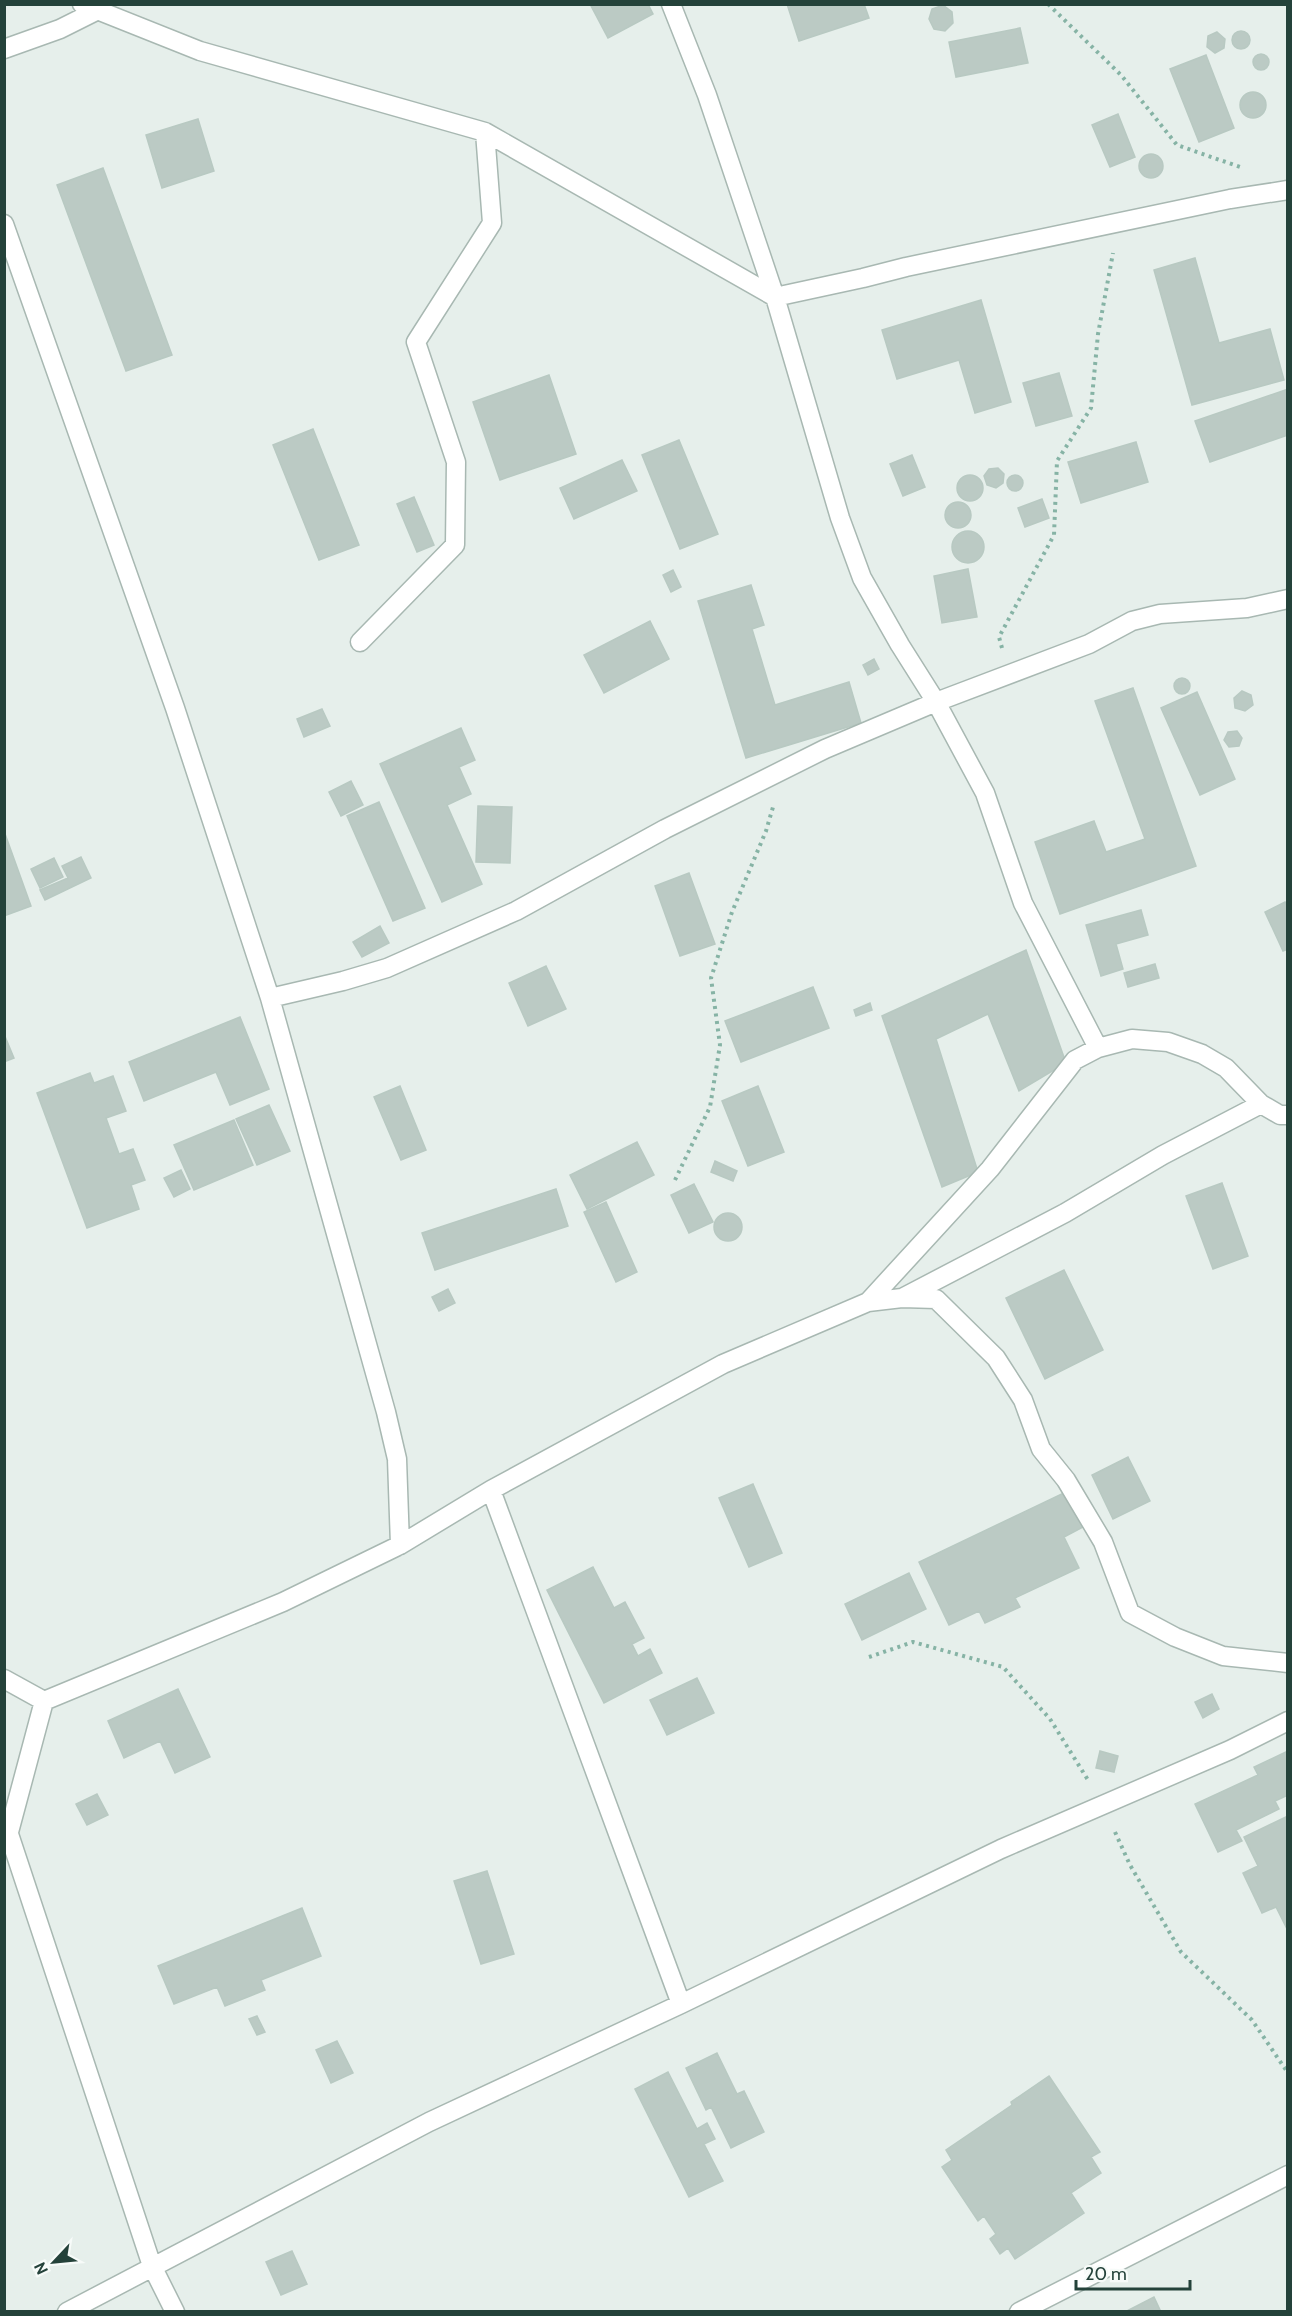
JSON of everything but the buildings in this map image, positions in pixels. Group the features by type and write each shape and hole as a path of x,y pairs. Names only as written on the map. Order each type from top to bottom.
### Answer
{"street":[{"path":"671,4 707,95 775,297 840,518 862,578 936,702 985,793 1023,903 1098,1048"},
{"path":"4,50 60,29 96,6 200,51 485,132 775,297 1230,199 1287,190"},
{"path":"360,642 454,545 456,462 416,342 492,223 485,132"},
{"path":"4,224 171,697 270,998 391,1431 398,1470 400,1545"},
{"path":"270,998 387,968 496,920 665,829 825,748 936,702 1089,644 1132,621 1188,610 1247,608 1287,599"},
{"path":"868,1302 990,1169 1076,1060 1098,1048 1132,1039 1167,1042 1202,1054 1226,1068 1261,1104 1280,1115 1287,1115"},
{"path":"902,1298 1065,1213 1163,1155 1261,1104"},
{"path":"44,1701 283,1602 400,1545 491,1490 723,1364 868,1302 902,1298 936,1299 996,1358 1023,1400 1041,1449 1066,1480 1103,1542 1130,1613 1175,1637 1223,1656 1287,1663"},
{"path":"491,1490 681,2004"},
{"path":"4,1679 44,1701"},
{"path":"44,1701 7,1826 152,2266 175,2312"},
{"path":"67,2312 429,2122 681,2004 1001,1849 1230,1750 1287,1721"},
{"path":"1020,2311 1287,2175"}],"path":[{"path":"1048,4 1121,75 1177,145 1249,170"},
{"path":"1009,674 999,637 1054,535 1057,461 1091,408 1098,334 1119,223"},
{"path":"675,1180 710,1107 720,1045 711,978 732,912 766,831 783,770"}]}
